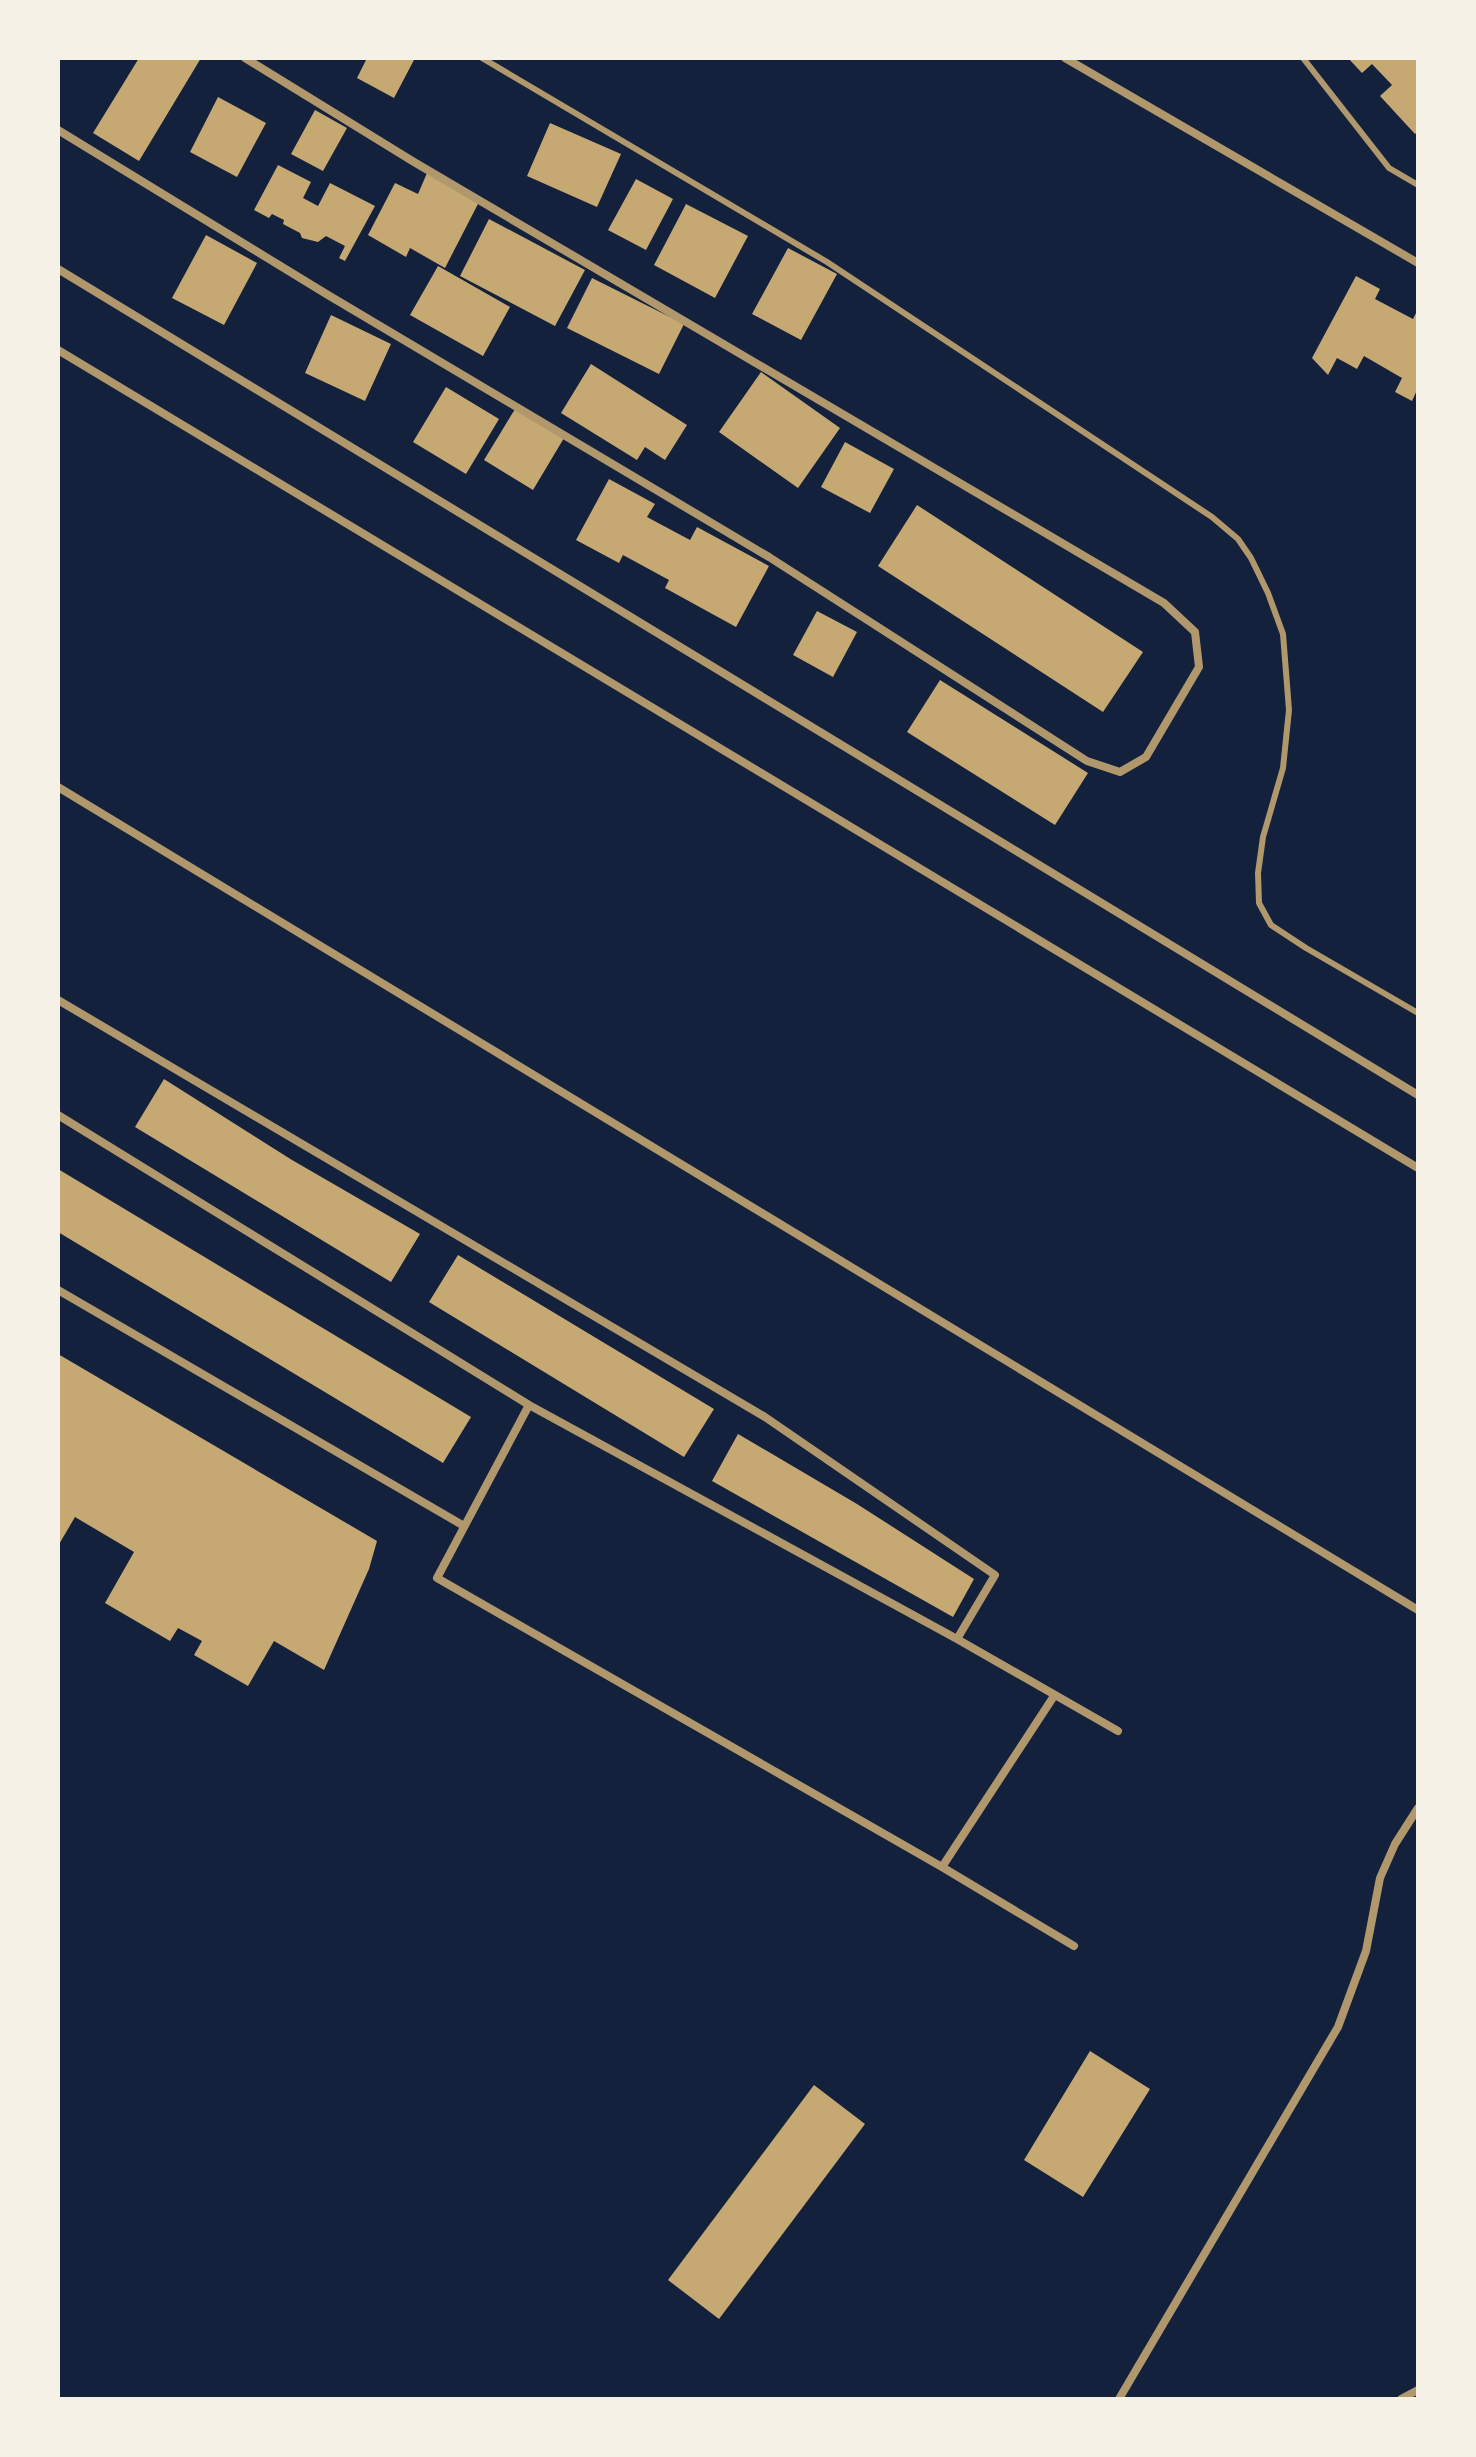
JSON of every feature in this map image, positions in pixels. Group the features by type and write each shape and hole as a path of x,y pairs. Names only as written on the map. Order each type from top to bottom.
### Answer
{"street":[{"path":"58,130 769,557 1087,761 1120,772 1146,757 1199,667 1195,632 1164,603 414,162 245,58"},
{"path":"1065,58 1418,263"},
{"path":"58,269 1418,1095"},
{"path":"58,350 1418,1168"},
{"path":"58,787 1418,1610"},
{"path":"58,1000 765,1417 995,1575 957,1639"},
{"path":"58,1115 529,1405 957,1639 1118,1731"},
{"path":"58,1290 464,1526"},
{"path":"529,1405 437,1578 1074,1946"},
{"path":"942,1867 1054,1696"},
{"path":"1119,2399 1338,2027 1366,1951 1380,1878 1391,1852 1418,1808"},
{"path":"1401,2399 1418,2390"}],"lane":[{"path":"482,58 827,262 1212,517 1238,539 1268,593 1283,634 1289,710 1283,768 1263,837 1258,873 1259,903 1271,925 1418,1013"},
{"path":"1303,58 1389,168 1418,185"}],"building":[{"path":"139,58 201,58 139,161 93,133"},
{"path":"367,58 415,58 394,98 357,78"},
{"path":"1348,58 1418,58 1418,131 1415,134 1380,96 1392,85 1372,64 1362,73"},
{"path":"218,97 266,123 237,177 190,152"},
{"path":"315,110 347,128 323,171 291,154"},
{"path":"550,123 621,154 597,207 527,176"},
{"path":"278,165 311,182 303,198 318,206 330,183 375,206 345,261 339,258 345,246 326,236 318,242 302,238 300,233 283,224 284,220 272,214 269,218 254,210"},
{"path":"427,173 480,200 445,268 410,248 406,257 368,235 395,183 418,194"},
{"path":"636,179 673,199 646,250 608,230"},
{"path":"686,204 748,236 715,298 654,265"},
{"path":"489,219 585,270 555,326 460,276"},
{"path":"206,235 257,263 224,325 172,298"},
{"path":"788,248 837,274 801,340 752,314"},
{"path":"438,266 510,307 483,356 410,315"},
{"path":"1356,276 1380,289 1375,299 1413,319 1418,309 1418,388 1412,401 1395,392 1402,378 1364,356 1357,369 1337,358 1328,375 1312,358"},
{"path":"592,278 684,324 659,374 567,328"},
{"path":"331,315 391,344 365,401 305,373"},
{"path":"591,364 687,425 665,460 645,447 637,460 561,413"},
{"path":"761,372 840,428 798,488 719,432"},
{"path":"446,387 499,419 466,474 413,442"},
{"path":"515,409 564,438 533,490 484,460"},
{"path":"845,442 894,469 870,513 821,487"},
{"path":"609,479 655,504 647,517 690,540 697,527 769,566 736,627 665,588 669,580 623,555 619,563 576,540"},
{"path":"917,505 1143,652 1103,712 878,566"},
{"path":"817,611 857,632 833,677 793,655"},
{"path":"940,680 1088,773 1055,825 907,732"},
{"path":"164,1079 292,1160 420,1234 391,1282 135,1127"},
{"path":"58,1169 471,1417 443,1463 58,1232"},
{"path":"458,1255 714,1409 684,1457 429,1302"},
{"path":"58,1354 377,1541 369,1569 324,1670 274,1641 248,1686 194,1655 202,1641 178,1628 170,1641 105,1603 134,1552 75,1517 58,1546"},
{"path":"738,1434 857,1504 974,1579 953,1617 712,1481"},
{"path":"1090,2051 1150,2089 1083,2197 1024,2160"},
{"path":"814,2085 865,2124 719,2319 668,2280"}]}
